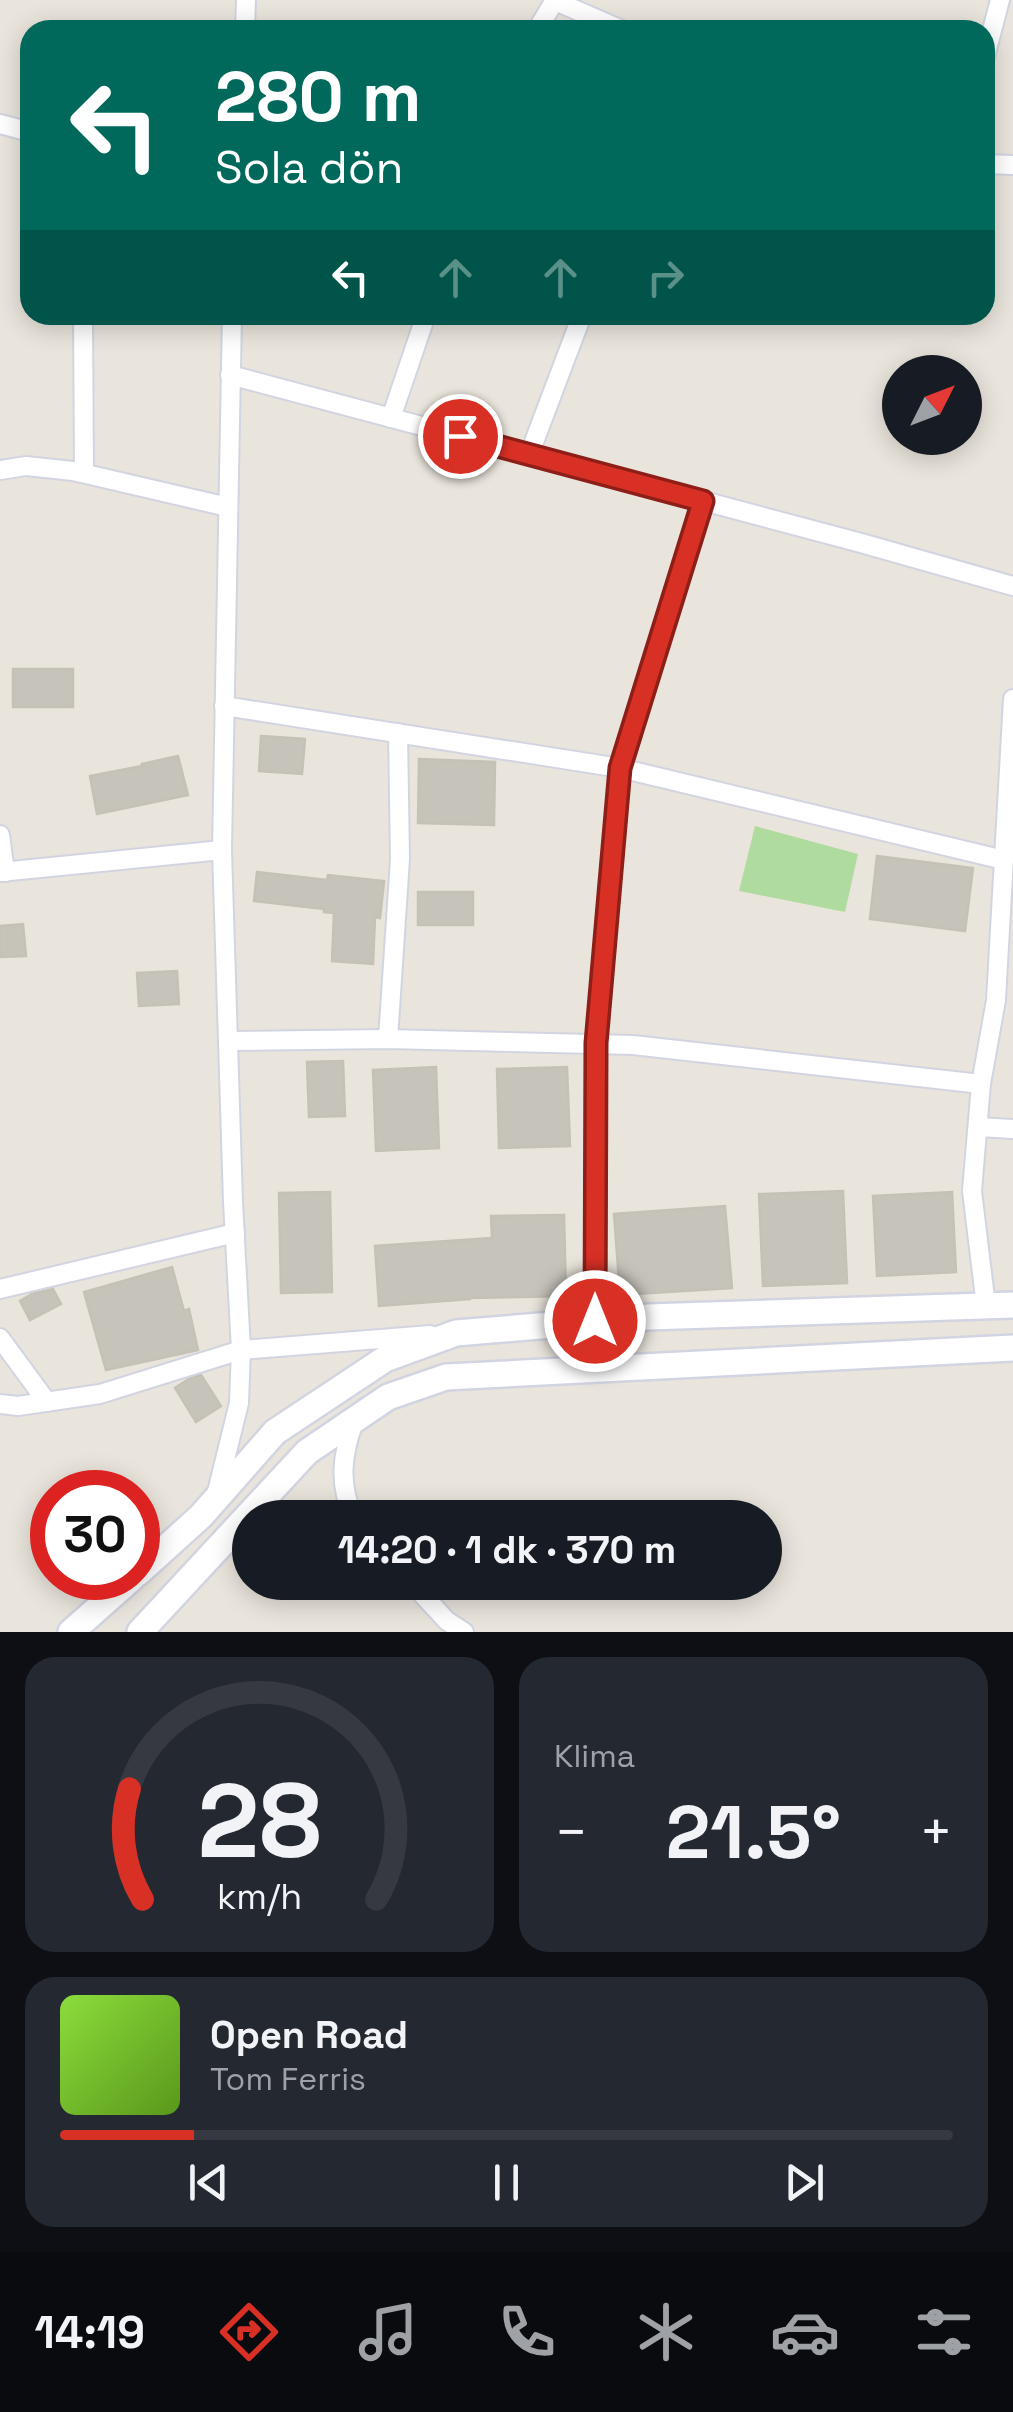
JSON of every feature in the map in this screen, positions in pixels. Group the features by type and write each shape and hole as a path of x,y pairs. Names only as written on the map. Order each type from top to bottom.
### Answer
{"main road":[{"path":"160,1552 215,1502 275,1432 385,1359 456,1334 648,1316 1013,1305"},
{"path":"140,1632 307,1452 388,1397 446,1376 1013,1348"},
{"path":"70,1632 106,1600"}],"street":[{"path":"554,0 599,20"},
{"path":"82,325 84,473"},
{"path":"215,1502 239,1404 241,1350 222,850 232,325"},
{"path":"391,418 423,325"},
{"path":"529,455 578,325"},
{"path":"230,375 1013,586"},
{"path":"0,470 26,466 84,473 228,508"},
{"path":"595,1321 596,1043 620,768 703,501"},
{"path":"986,1306 972,1190 981,1084 1006,924 1004,860 1013,699"},
{"path":"224,706 620,768 1004,860"},
{"path":"388,1038 400,859 398,733"},
{"path":"0,835 2,872 222,850"},
{"path":"228,1041 388,1038 633,1045 981,1084"},
{"path":"978,1127 1013,1129"},
{"path":"0,1289 235,1233"},
{"path":"0,1404 18,1406 100,1394 241,1350 456,1334"},
{"path":"0,1338 48,1402"},
{"path":"346,1500 344,1448 354,1421"},
{"path":"218,1548 232,1541"},
{"path":"428,1600 464,1632"}],"green space":[{"path":"755,826 858,854 845,912 739,891"}],"building":[{"path":"13,669 73,669 73,707 13,707"},
{"path":"261,736 305,739 302,774 259,771"},
{"path":"178,756 188,795 97,814 90,776"},
{"path":"419,759 495,762 494,825 418,823"},
{"path":"877,856 973,868 965,931 870,919"},
{"path":"257,872 327,880 328,875 384,881 380,918 375,917 373,964 332,961 334,913 254,901"},
{"path":"418,892 473,892 473,925 418,925"},
{"path":"23,924 26,956 0,957 0,926"},
{"path":"177,971 179,1004 139,1006 137,973"},
{"path":"343,1061 345,1116 309,1117 307,1062"},
{"path":"436,1067 439,1148 376,1151 373,1070"},
{"path":"567,1067 570,1146 499,1148 497,1069"},
{"path":"843,1191 847,1283 763,1286 759,1194"},
{"path":"330,1192 332,1292 281,1293 279,1193"},
{"path":"952,1192 956,1272 877,1276 873,1196"},
{"path":"725,1206 732,1288 620,1295 614,1214"},
{"path":"564,1215 566,1296 470,1298 379,1306 375,1246 492,1238 491,1216"},
{"path":"172,1267 184,1311 189,1309 198,1350 106,1370 84,1292"},
{"path":"53,1289 61,1304 30,1320 20,1301"},
{"path":"201,1375 221,1406 196,1422 175,1388"}],"route":[{"path":"460,436 703,501 620,768 596,1043 595,1321"}]}
